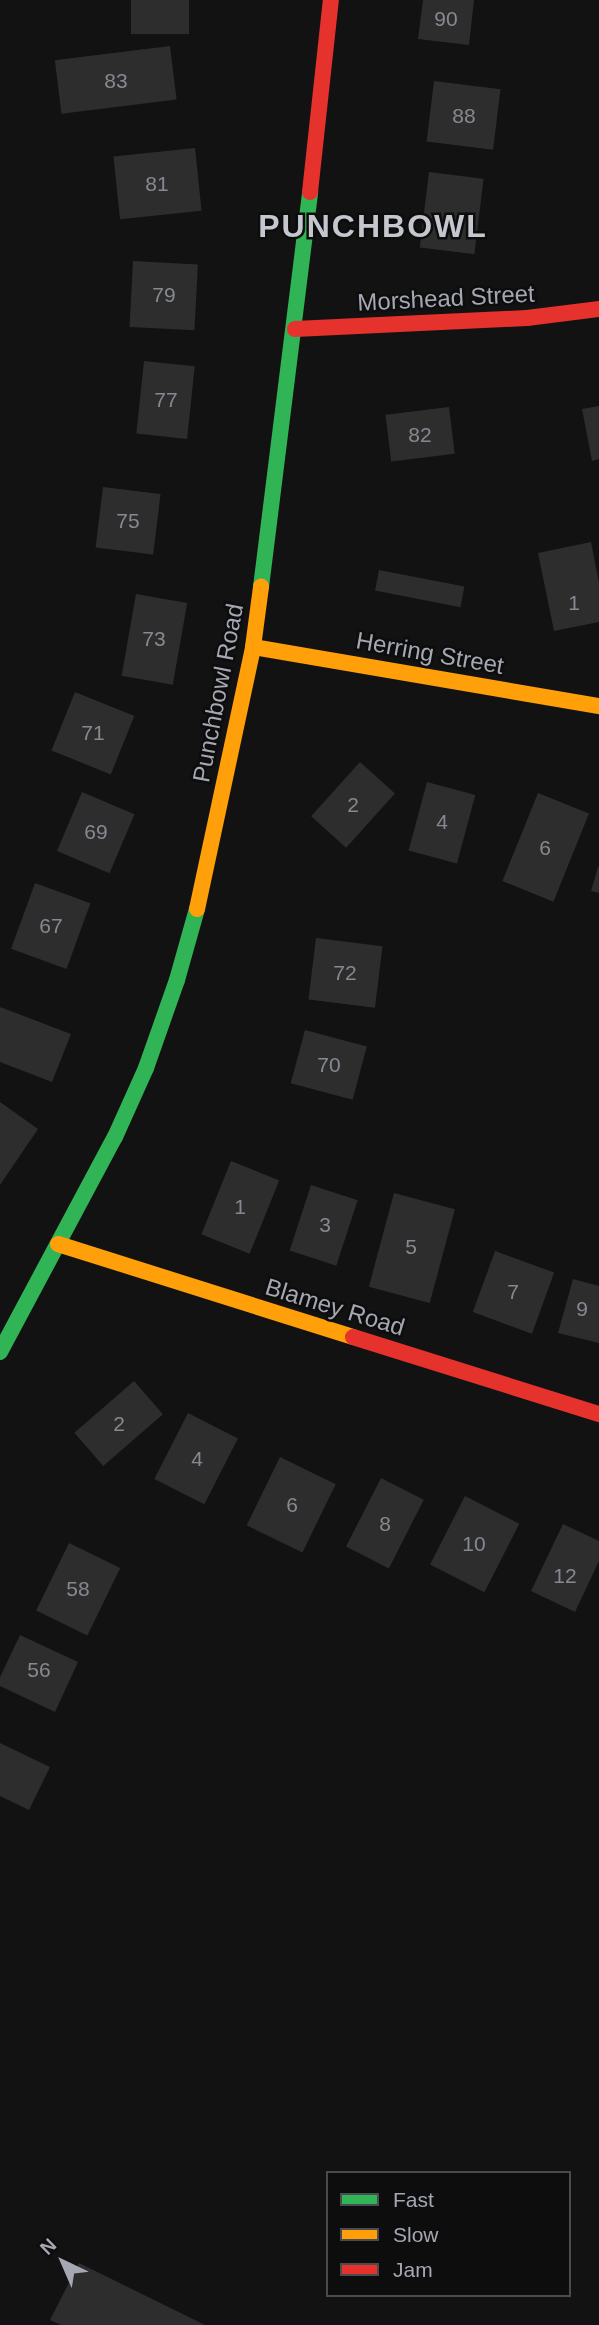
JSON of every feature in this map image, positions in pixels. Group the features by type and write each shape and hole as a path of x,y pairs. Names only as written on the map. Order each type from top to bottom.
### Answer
{"street":[{"name":"Punchbowl Road","path":"0,1352 115,1137 146,1069 177,980 206,872 253,647 295,329 331,0"},
{"name":"Morshead Street","path":"295,329 527,317 599,309"},
{"name":"Herring Street","path":"253,647 599,706"},
{"name":"Blamey Road","path":"58,1244 599,1414"}],"building":[{"path":"131,0 189,0 189,34 131,34"},
{"path":"423,0 474,0 469,45 418,39"},
{"path":"170,46 177,100 61,114 55,60"},
{"path":"434,81 501,89 493,150 427,142"},
{"path":"195,148 202,211 120,219 113,157"},
{"path":"429,172 484,179 474,254 420,247"},
{"path":"133,261 198,264 194,330 130,327"},
{"path":"144,361 195,366 187,439 136,434"},
{"path":"599,406 599,459 592,461 582,409"},
{"path":"449,407 455,454 391,461 385,415"},
{"path":"103,487 161,494 153,555 96,548"},
{"path":"591,542 599,583 599,622 554,631 538,553"},
{"path":"379,570 464,587 460,607 375,591"},
{"path":"136,594 187,603 173,685 122,676"},
{"path":"75,692 134,716 111,774 51,750"},
{"path":"360,762 395,793 346,848 311,816"},
{"path":"427,782 475,795 457,864 409,851"},
{"path":"82,792 134,814 109,873 57,851"},
{"path":"538,793 589,814 553,902 502,881"},
{"path":"599,867 599,893 591,891"},
{"path":"35,883 90,903 67,969 11,949"},
{"path":"316,938 383,946 375,1008 308,1000"},
{"path":"0,1007 71,1034 52,1082 0,1062"},
{"path":"305,1030 367,1047 353,1100 291,1083"},
{"path":"0,1102 38,1129 0,1185"},
{"path":"231,1161 279,1180 250,1254 201,1234"},
{"path":"311,1185 358,1200 336,1266 290,1251"},
{"path":"394,1193 455,1209 430,1303 369,1287"},
{"path":"495,1251 554,1273 532,1334 473,1312"},
{"path":"573,1279 599,1286 599,1343 558,1333"},
{"path":"134,1381 163,1414 103,1466 74,1433"},
{"path":"188,1413 238,1438 204,1504 154,1479"},
{"path":"280,1457 336,1484 302,1552 247,1525"},
{"path":"381,1478 424,1500 389,1568 346,1547"},
{"path":"465,1496 519,1524 484,1592 430,1565"},
{"path":"563,1524 599,1541 599,1561 575,1612 531,1591"},
{"path":"69,1543 120,1568 87,1635 36,1610"},
{"path":"20,1635 78,1662 55,1712 0,1686 0,1677"},
{"path":"0,1743 50,1767 29,1810 0,1796"},
{"path":"79,2263 205,2325 61,2325 50,2320"}],"traffic: fast":[{"path":"261,587 310,192"},
{"path":"0,1352 115,1137 146,1068 177,980 197,909"}],"traffic: slow":[{"path":"197,909 253,647 261,587"},
{"path":"253,647 599,706"},
{"path":"58,1244 353,1337"}],"traffic: jam":[{"path":"310,192 331,0"},
{"path":"295,329 527,318 599,309"},
{"path":"353,1337 599,1414"}],"district":[{"name":"PUNCHBOWL","path":"373,226"}]}
